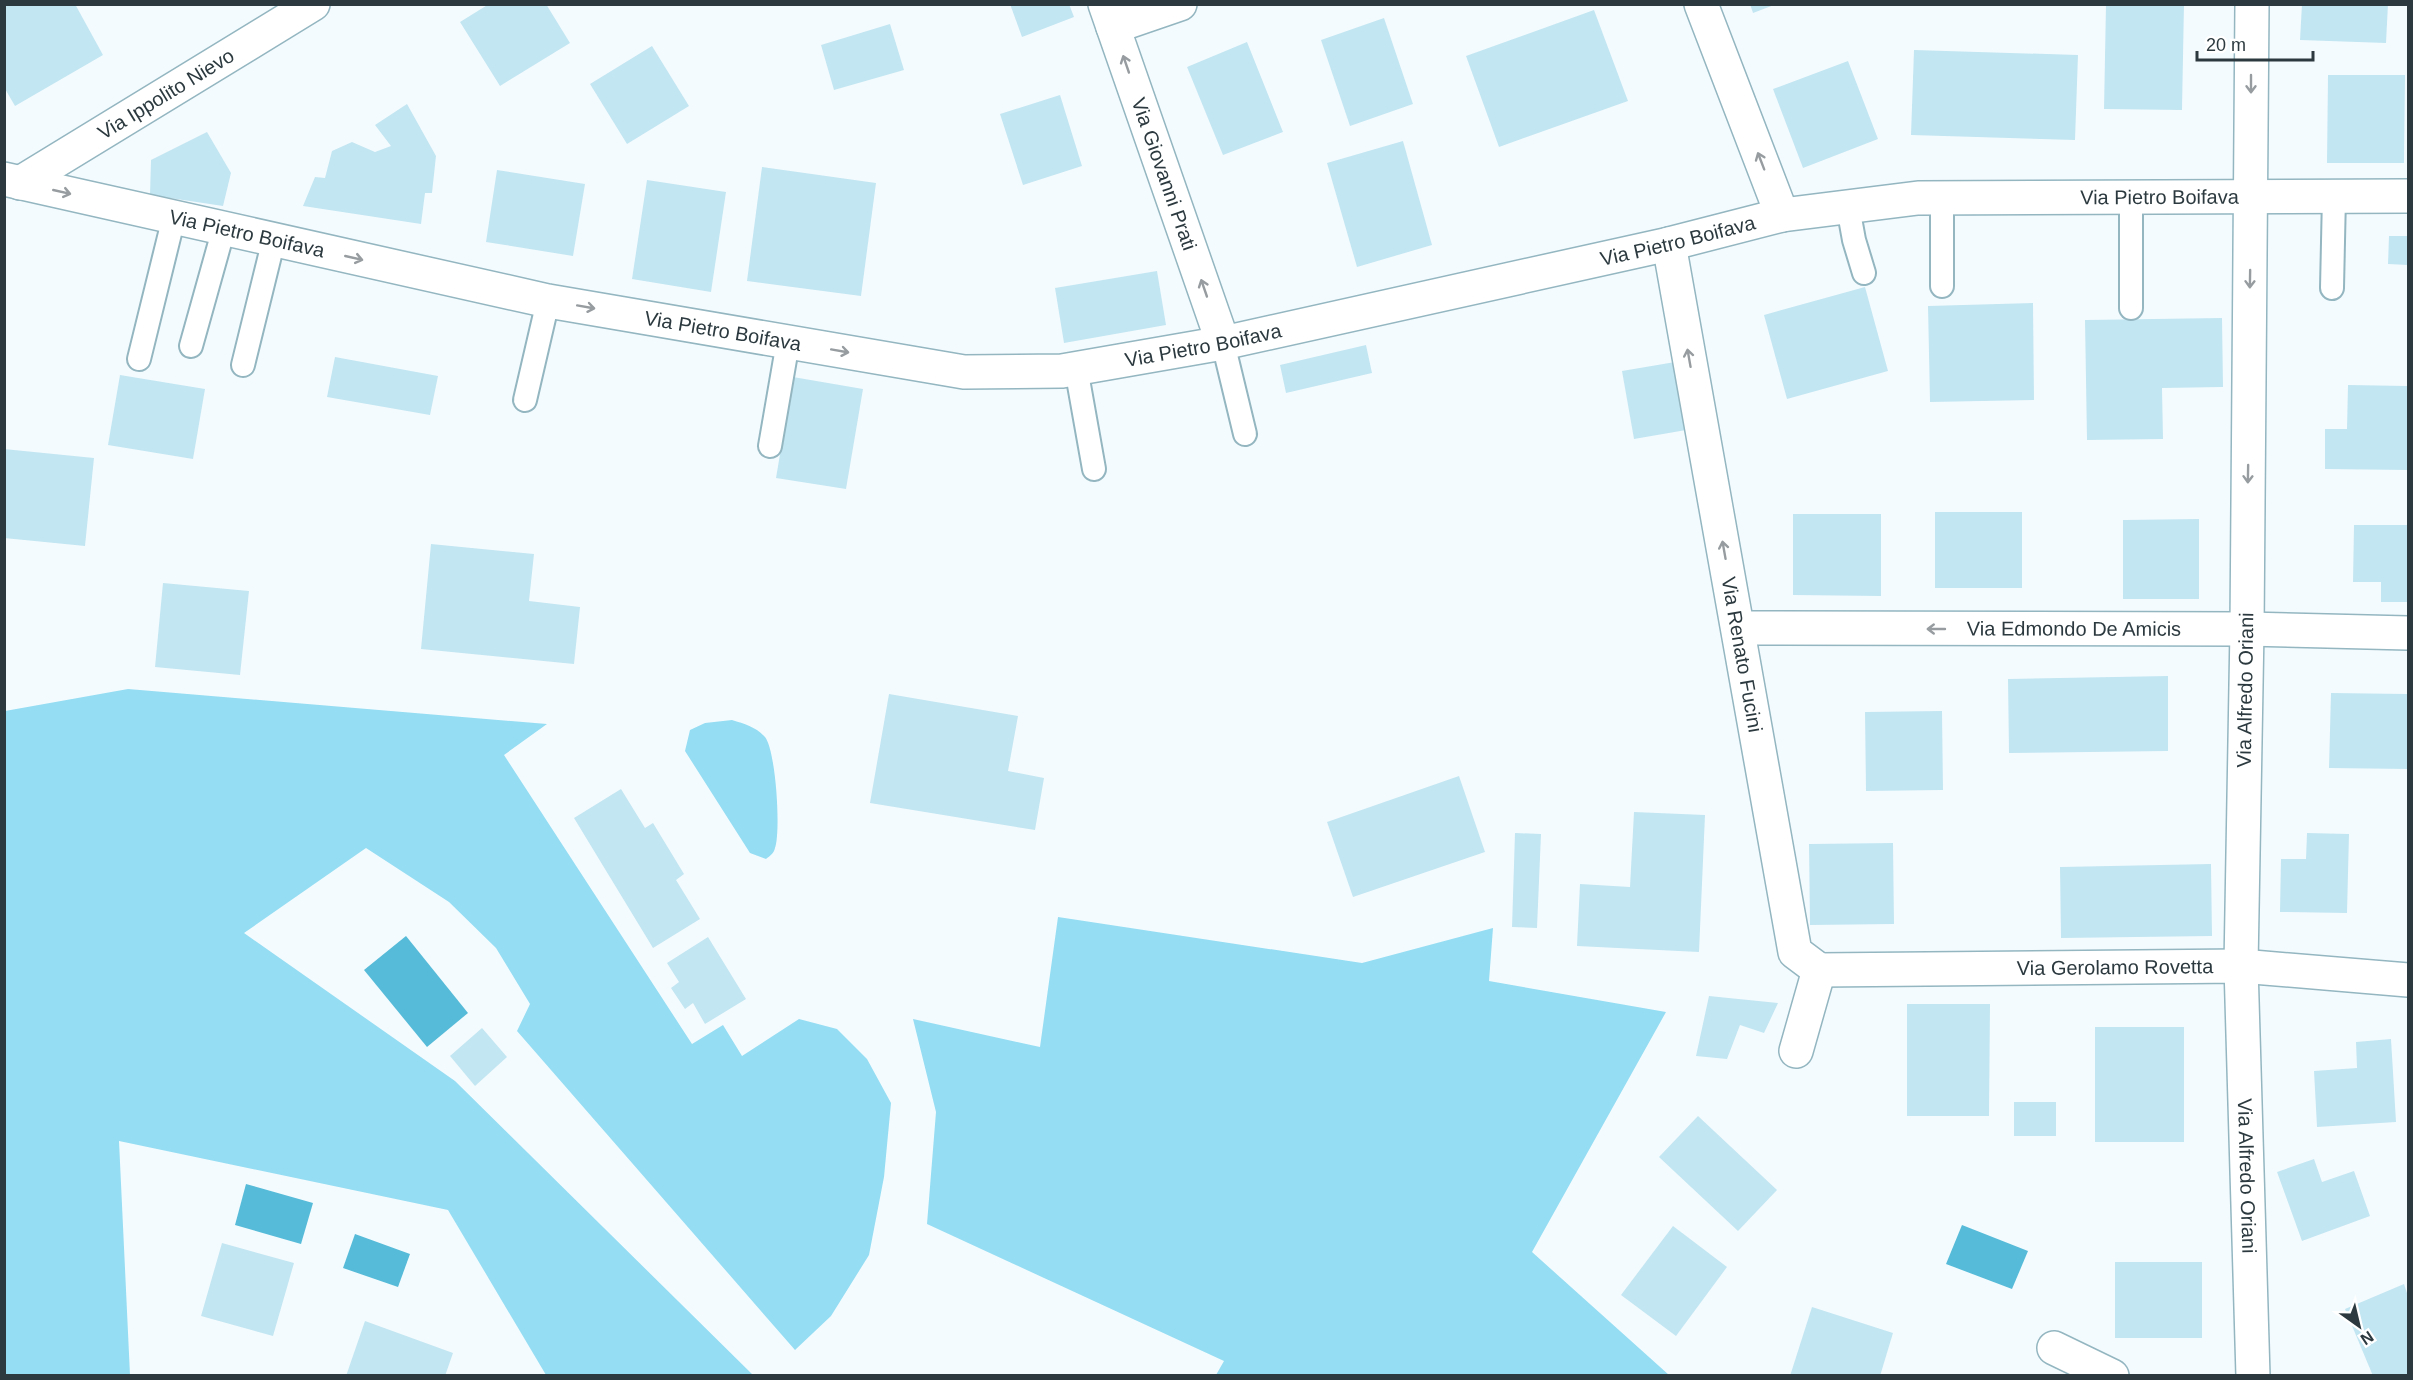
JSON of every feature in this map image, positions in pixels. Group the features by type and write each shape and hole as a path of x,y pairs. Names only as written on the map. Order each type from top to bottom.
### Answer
{"street":[{"name":"Via Ippolito Nievo","path":"12,181 312,4"},
{"path":"1109,16 1180,4"},
{"path":"1701,4 1782,215"},
{"name":"Via Alfredo Oriani","path":"2252,4 2247,629 2241,966 2253,1376"},
{"name":"Via Giovanni Prati","path":"1109,16 1223,343"},
{"name":"Via Pietro Boifava","path":"12,181 548,301 964,372 1062,371 1223,343 1669,244 1782,215 1918,198 2409,196"},
{"name":"Via Renato Fucini","path":"1669,244 1795,951 1819,970"},
{"name":"Via Edmondo De Amicis","path":"1738,628 2247,629 2409,633"},
{"name":"Via Gerolamo Rovetta","path":"1819,970 2241,966 2409,980"},
{"path":"1796,1051 1819,970"},
{"path":"2054,1347 2112,1376"}],"lane":[{"path":"2131,196 2131,308"},
{"path":"2332,288 2334,196"},
{"path":"1942,198 1942,286"},
{"path":"1848,207 1854,240 1864,273"},
{"path":"139,358 174,217"},
{"path":"191,346 224,228"},
{"path":"243,365 274,239"},
{"path":"525,400 548,301"},
{"path":"770,447 788,342"},
{"path":"1223,343 1245,434"},
{"path":"1076,368 1094,469"}],"shaded area":[{"path":"128,689 547,724 504,755 692,1044 723,1025 742,1056 799,1019 837,1029 867,1059 891,1103 884,1177 869,1255 831,1316 795,1350 517,1031 530,1004 496,948 449,902 366,848 244,933 455,1081 753,1375 546,1375 448,1210 119,1141 130,1375 5,1375 5,711"},
{"path":"732,720 758,731 769,745 775,774 778,825 774,851 766,859 750,853 685,751 690,730 705,723"},
{"path":"1058,917 1362,963 1493,928 1489,981 1666,1012 1532,1252 1669,1375 1216,1375 1224,1361 927,1224 936,1112 913,1019 1040,1047"},
{"path":"406,936 468,1013 427,1047 364,970"},
{"path":"246,1184 313,1203 301,1244 235,1225"},
{"path":"1962,1225 2028,1251 2012,1289 1946,1264"},
{"path":"355,1234 410,1254 398,1287 343,1268"}],"building":[{"path":"4,4 75,4 103,55 15,106 4,87"},
{"path":"489,4 546,4 570,43 500,86 460,22"},
{"path":"1010,4 1069,4 1074,17 1022,37"},
{"path":"1750,4 1774,4 1774,5 1753,13"},
{"path":"2106,4 2184,4 2182,110 2104,109"},
{"path":"2302,4 2388,4 2386,43 2300,40"},
{"path":"1594,10 1628,101 1499,147 1466,56"},
{"path":"1384,18 1413,104 1350,126 1321,40"},
{"path":"890,24 904,70 834,90 821,45"},
{"path":"1247,42 1283,132 1223,155 1187,67"},
{"path":"652,46 689,106 627,144 590,84"},
{"path":"1914,50 2078,55 2075,140 1911,135"},
{"path":"1848,61 1878,139 1803,168 1773,89"},
{"path":"2328,75 2405,75 2404,163 2327,163"},
{"path":"1060,95 1082,166 1023,185 1000,114"},
{"path":"407,104 436,156 432,193 425,193 421,224 303,206 315,177 325,178 332,151 352,142 375,152 391,146 375,125"},
{"path":"207,132 231,173 223,206 150,195 151,160"},
{"path":"1403,141 1432,245 1357,267 1327,163"},
{"path":"762,167 876,183 861,296 747,281"},
{"path":"497,170 585,184 573,256 486,242"},
{"path":"647,180 726,192 711,292 632,279"},
{"path":"2389,236 2408,236 2408,265 2388,264"},
{"path":"1157,271 1166,325 1064,343 1055,288"},
{"path":"1865,287 1888,371 1787,399 1764,315"},
{"path":"2033,303 2034,400 1930,402 1928,306"},
{"path":"2222,318 2223,387 2162,388 2163,439 2087,440 2085,320"},
{"path":"1366,345 1372,373 1286,393 1280,365"},
{"path":"335,357 438,376 430,415 327,397"},
{"path":"1681,361 1692,429 1634,439 1622,371"},
{"path":"120,375 205,389 193,459 108,445"},
{"path":"793,377 863,389 846,489 776,478"},
{"path":"2348,385 2408,386 2408,470 2325,469 2325,429 2347,429"},
{"path":"4,449 94,458 85,546 4,538"},
{"path":"1935,512 2022,512 2022,588 1935,588"},
{"path":"1793,514 1881,514 1881,596 1793,595"},
{"path":"2199,519 2199,599 2123,599 2123,520"},
{"path":"2354,525 2408,525 2408,602 2381,602 2381,582 2353,582"},
{"path":"431,544 534,554 529,601 580,607 574,664 421,649"},
{"path":"163,583 249,591 240,675 155,667"},
{"path":"2168,676 2168,751 2009,753 2008,679"},
{"path":"2331,693 2408,694 2408,769 2329,768"},
{"path":"889,694 1018,716 1008,771 1044,778 1035,830 870,803"},
{"path":"1942,711 1943,790 1866,791 1865,712"},
{"path":"1459,776 1485,852 1353,897 1327,822"},
{"path":"621,789 645,828 653,823 684,874 676,880 700,919 653,948 574,818"},
{"path":"1634,812 1705,815 1699,952 1577,946 1580,884 1630,887"},
{"path":"1515,833 1541,834 1537,928 1512,927"},
{"path":"2307,833 2349,834 2347,913 2280,912 2281,859 2306,859"},
{"path":"1893,843 1894,924 1810,925 1809,844"},
{"path":"2211,864 2212,936 2061,938 2060,867"},
{"path":"708,937 746,999 705,1024 693,1003 685,1009 671,988 679,982 667,963"},
{"path":"1709,996 1778,1003 1764,1033 1740,1025 1727,1059 1696,1056"},
{"path":"1907,1004 1990,1004 1989,1116 1907,1116"},
{"path":"2095,1027 2184,1027 2184,1142 2095,1142"},
{"path":"482,1028 507,1057 475,1086 450,1056"},
{"path":"2391,1039 2396,1122 2317,1127 2314,1071 2357,1068 2356,1042"},
{"path":"2014,1102 2056,1102 2056,1136 2014,1136"},
{"path":"1698,1116 1777,1190 1738,1231 1659,1157"},
{"path":"2314,1159 2322,1182 2354,1171 2370,1216 2302,1241 2277,1172"},
{"path":"1673,1226 1727,1267 1676,1336 1621,1295"},
{"path":"222,1243 294,1263 273,1336 201,1316"},
{"path":"2115,1262 2202,1262 2202,1338 2115,1338"},
{"path":"2404,1284 2408,1296 2408,1376 2373,1376 2345,1309"},
{"path":"1812,1307 1893,1333 1880,1376 1790,1376"},
{"path":"365,1321 453,1353 445,1376 346,1376"}]}
